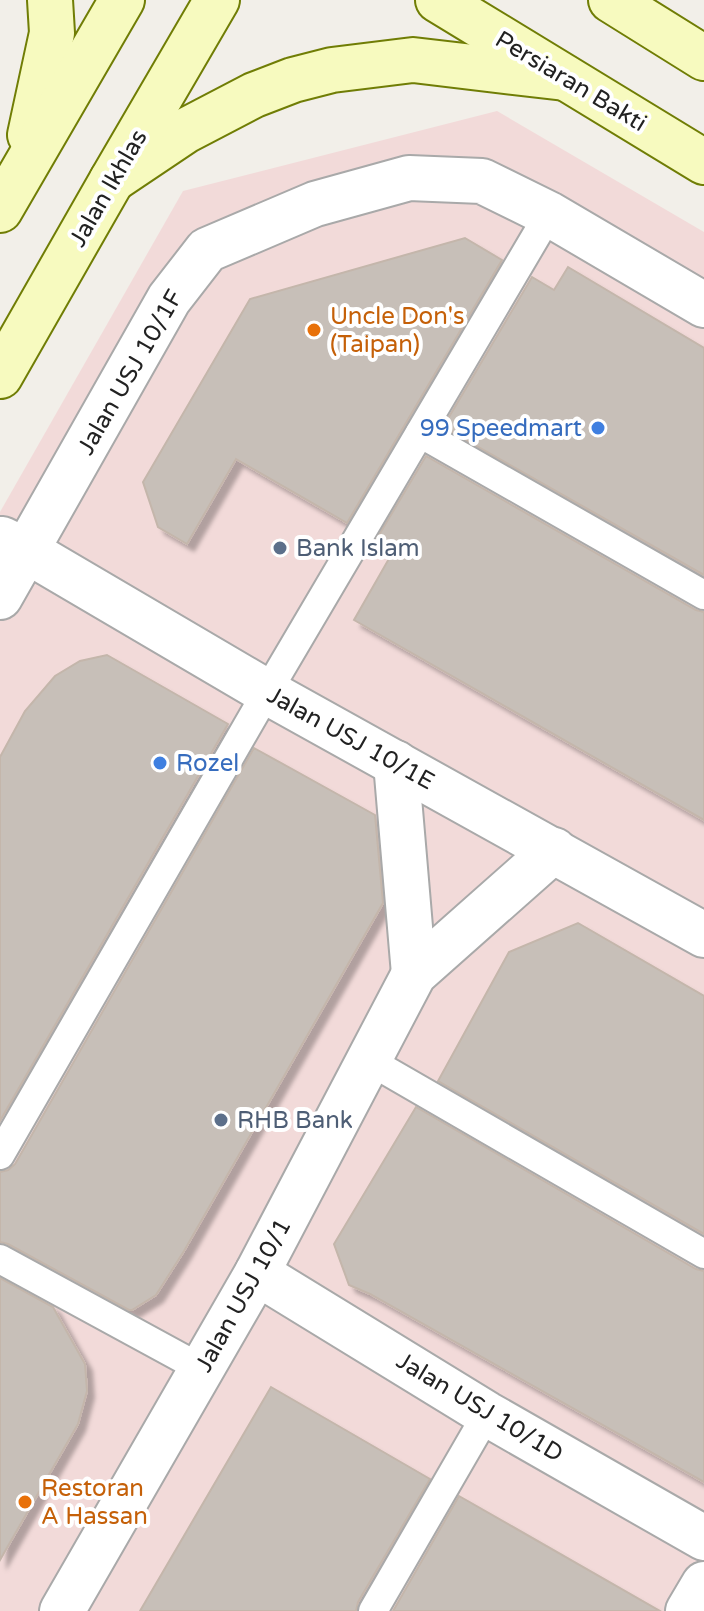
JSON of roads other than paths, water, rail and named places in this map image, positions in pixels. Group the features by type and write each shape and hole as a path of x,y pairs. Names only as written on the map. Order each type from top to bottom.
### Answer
{"street":[{"path":"23,172 52,33 50,0"},
{"path":"0,210 122,0"},
{"name":"Jalan Ikhlas","path":"0,376 217,0"},
{"name":"Persiaran Bakti","path":"438,0 704,162"},
{"path":"611,0 704,58"},
{"path":"112,180 185,131 254,95 332,70 413,60 565,78"},
{"name":"Jalan USJ 10/1F","path":"0,597 14,544 169,299 207,250 315,204 409,178 482,181 549,214 704,305"},
{"name":"Jalan USJ 10/1E","path":"14,544 267,692 704,935"},
{"path":"396,763 414,974"},
{"name":"Jalan USJ 10/1","path":"62,1611 257,1273 414,974 554,850"},
{"name":"Jalan USJ 10/1D","path":"257,1273 487,1414 704,1538"},
{"path":"688,1611 704,1584"}],"lane":[{"path":"0,1155 267,692 549,214"},
{"path":"420,433 704,595"},
{"path":"368,1060 704,1254"},
{"path":"0,1259 202,1369"},
{"path":"373,1611 487,1414"}],"place":[{"name":"Uncle Don's (Taipan)","path":"314,330"},
{"name":"99 Speedmart","path":"598,428"},
{"name":"Bank Islam","path":"280,548"},
{"name":"Rozel","path":"160,763"},
{"name":"RHB Bank","path":"221,1120"},
{"name":"Restoran A Hassan","path":"25,1502"}]}
